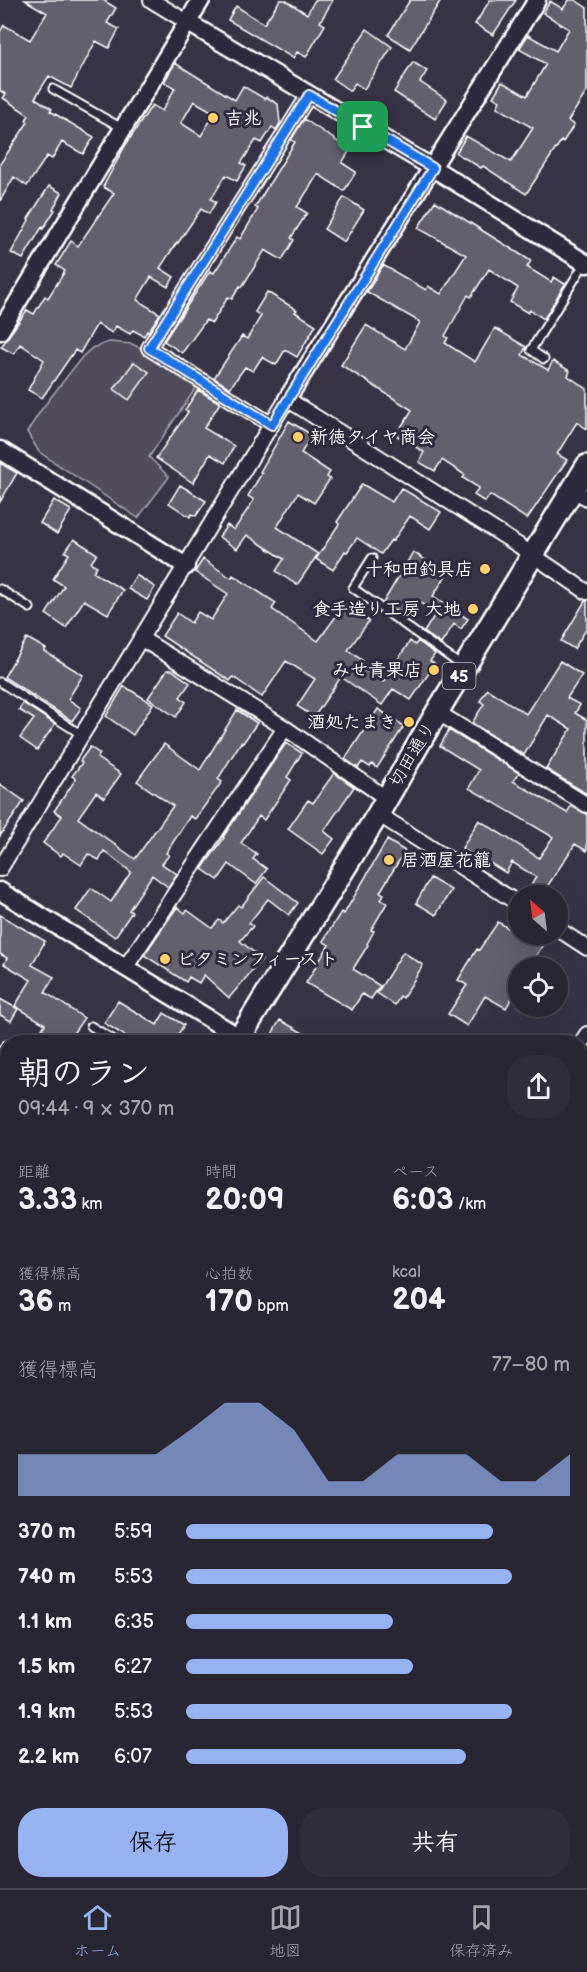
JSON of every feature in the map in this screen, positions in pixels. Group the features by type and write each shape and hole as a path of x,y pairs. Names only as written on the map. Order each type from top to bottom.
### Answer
{"main road":[{"name":"切田通り","path":"245,1035 533,555 580,494 587,466"}],"street":[{"path":"151,0 433,168 586,264"},
{"path":"0,331 201,0"},
{"path":"0,869 287,399 537,0"},
{"path":"272,425 149,348 309,95"},
{"path":"287,399 533,555 587,592"},
{"path":"0,450 186,566"},
{"path":"142,639 285,728 382,806 508,896"},
{"path":"437,712 587,805"},
{"path":"125,968 285,728"},
{"path":"0,891 231,1035"},
{"path":"568,936 587,948"}],"lane":[{"path":"53,89 123,128"},
{"path":"544,359 531,350 586,264"},
{"path":"372,558 353,588 464,668"},
{"path":"0,589 30,608"},
{"path":"0,682 82,735"},
{"path":"91,1026 106,1035"}],"shaded area":[{"path":"109,342 132,344 153,354 198,385 149,457 169,477 138,518 39,452 27,432 82,357 92,348"}],"building":[{"path":"25,0 103,0 116,8 107,23 119,29 109,48 96,41 71,88 49,76 35,98 52,109 50,111 94,137 83,154 62,142 52,159 47,156 27,186 14,177 0,201 0,164 28,122 26,120 29,115 3,98 6,94 0,91 0,32 4,25 30,40 47,13"},
{"path":"280,0 285,0 307,14 315,0 333,0 320,22 325,25 306,57 297,52 293,58 228,20 236,6 264,24"},
{"path":"410,0 441,0 410,49 388,35"},
{"path":"490,0 516,0 493,35 475,24"},
{"path":"569,0 575,0 587,8 587,91 568,121 574,125 526,194 483,166 481,168 456,153 466,136 511,162 533,128 497,107 500,101 493,97 502,82 527,96 546,64 519,49 528,35 556,51 569,29 543,13 550,1 563,9"},
{"path":"367,29 392,47 364,89 355,83 350,91 333,79"},
{"path":"413,62 427,71 420,82 447,100 435,119 394,92"},
{"path":"175,63 235,100 243,86 278,104 280,123 276,130 272,127 262,143 256,140 241,163 246,166 237,181 226,175 211,199 216,202 209,214 201,209 177,242 160,268 174,277 168,287 151,277 137,300 160,314 148,332 144,336 133,330 130,334 116,326 112,333 97,324 80,353 75,350 42,398 28,390 44,360 20,344 14,354 1,347 27,310 34,314 45,296 48,298 65,271 56,265 71,241 78,246 114,193 103,187 125,146 152,105 162,111 175,88 164,82","holes":["194,101 215,113 201,136 181,123"]},
{"path":"304,119 350,150 342,163 356,172 344,191 318,174 297,207 307,213 291,238 294,240 282,260 265,250 242,287 240,286 232,299 228,297 212,323 206,320 182,353 164,341 210,271 214,273 237,237 240,239 258,209 255,207 295,142 291,140"},
{"path":"49,186 62,193 53,209 55,210 23,259 11,253 28,219"},
{"path":"344,197 364,210 344,242 324,229"},
{"path":"435,201 531,261 527,267 551,282 554,277 565,284 544,319 510,302 518,288 489,269 471,297 468,295 445,336 448,338 445,343 475,362 495,328 526,347 522,355 548,370 553,361 570,371 568,376 587,389 587,429 577,422 557,454 567,460 527,519 490,495 485,502 474,495 479,488 463,478 465,475 442,460 435,471 419,462 424,452 396,435 412,410 341,365 366,325 405,349 420,322 367,292 383,265 426,290 428,286 441,294 466,255 418,228"},
{"path":"267,292 297,310 295,312 316,325 297,357 285,350 276,365 262,357 253,371 245,367 230,388 214,378 242,336 247,339 261,316 255,312"},
{"path":"134,362 149,372 129,400 114,389"},
{"path":"198,390 220,403 204,428 234,446 225,463 210,454 193,483 156,458 188,412 185,410"},
{"path":"289,421 312,435 301,453 330,472 327,477 330,479 314,503 298,493 277,527 318,554 297,585 276,571 284,559 247,535 237,549 219,537 227,525 234,530 254,500 248,496"},
{"path":"0,463 17,473 0,502"},
{"path":"362,484 392,502 401,488 441,512 430,529 410,516 381,554 357,538 333,570 316,559"},
{"path":"180,485 206,501 196,516 192,514 190,517 169,503"},
{"path":"54,500 71,510 57,534 40,523"},
{"path":"74,539 97,554 91,563 97,566 93,572 123,590 108,614 84,600 66,628 46,614 64,586 53,579 69,554 65,552"},
{"path":"413,552 447,574 433,596 468,619 461,629 454,624 441,644 424,632 436,613 416,600 405,617 383,603"},
{"path":"203,559 231,578 233,575 276,603 272,609 318,641 345,604 369,621 348,650 363,661 359,666 383,682 410,641 415,645 418,641 435,654 430,661 435,664 411,700 393,689 382,705 341,677 314,717 297,706 315,679 286,661 262,697 233,677 230,681 162,636 177,613 191,623 198,612 211,620 228,594 195,572"},
{"path":"136,575 155,587 147,600 128,589"},
{"path":"587,601 587,628 574,649 561,641"},
{"path":"27,638 83,675 68,699 81,708 72,721 4,677"},
{"path":"560,661 582,675 567,698 580,705 575,713 587,720 587,794 546,769 571,729 548,715 524,755 472,723 484,704 480,701 487,689 526,714"},
{"path":"167,670 172,670 190,683 180,697 186,702 176,717 148,698"},
{"path":"124,686 153,704 133,735 106,716"},
{"path":"23,703 55,724 37,750 20,738 34,719 19,710"},
{"path":"378,709 404,726 377,768 372,764 370,767 362,762 358,768 345,759"},
{"path":"237,710 257,723 243,743 241,742 218,779 222,782 195,819 190,816 166,853 169,855 162,864 177,874 168,887 152,875 129,910 132,912 115,937 76,910 91,888 111,902 131,872 104,851 99,860 88,854 81,865 63,853 61,856 43,843 62,816 54,811 76,779 72,776 82,763 80,761 90,747 100,754 97,758 121,774 104,798 96,792 78,818 135,859 173,806 137,781 164,744 200,770"},
{"path":"449,730 519,773 513,781 567,813 571,806 587,814 587,851 575,844 548,885 531,885 536,877 512,862 506,873 462,848 479,820 539,858 553,837 469,788 479,770 440,746"},
{"path":"286,743 302,753 287,777 291,780 264,820 259,816 241,843 257,854 253,859 267,869 256,884 229,864 218,880 202,869"},
{"path":"334,773 354,787 324,831 334,839 323,854 288,829 308,800 313,803"},
{"path":"0,784 24,801 0,836"},
{"path":"387,840 405,851 380,892 384,894 381,900 387,903 371,930 374,931 368,945 353,969 380,986 371,999 362,994 352,1010 306,983 329,945 323,941 341,912 344,914"},
{"path":"264,877 298,903 289,915 268,899 249,923 253,926 240,941 262,959 229,998 204,975 199,983 189,977 186,982 144,955 177,907 185,913 187,910 212,928 219,920 223,923 238,905 241,907"},
{"path":"430,878 451,890 436,915 416,903"},
{"path":"0,915 45,941 32,965 54,977 45,992 84,1018 72,1035 51,1035 42,1029 45,1024 15,1006 31,980 4,964 7,958 0,954"},
{"path":"498,922 508,928 508,945 543,945 536,957 508,957 508,1005 506,1008 485,996 467,1026 448,1014 467,985 458,980 477,949 479,950"},
{"path":"403,952 423,965 403,998 400,996 395,1005 377,993"},
{"path":"0,999 18,1009 11,1021 0,1015"},
{"path":"118,1001 157,1025 164,1013 184,1025 178,1035 124,1035 104,1023"},
{"path":"280,1020 307,1035 272,1035"}],"place":[{"name":"吉兆","path":"213,118"},
{"name":"新徳タイヤ商会","path":"298,437"},
{"name":"十和田釣具店","path":"485,569"},
{"name":"食手造り工房 大地","path":"473,609"},
{"name":"みせ青果店","path":"434,670"},
{"name":"酒処たまき","path":"409,722"},
{"name":"居酒屋花籠","path":"389,860"},
{"name":"ビタミンフィースト","path":"165,959"}],"route":[{"path":"309,95 363,127 433,168 272,425 149,348 309,95"}]}
